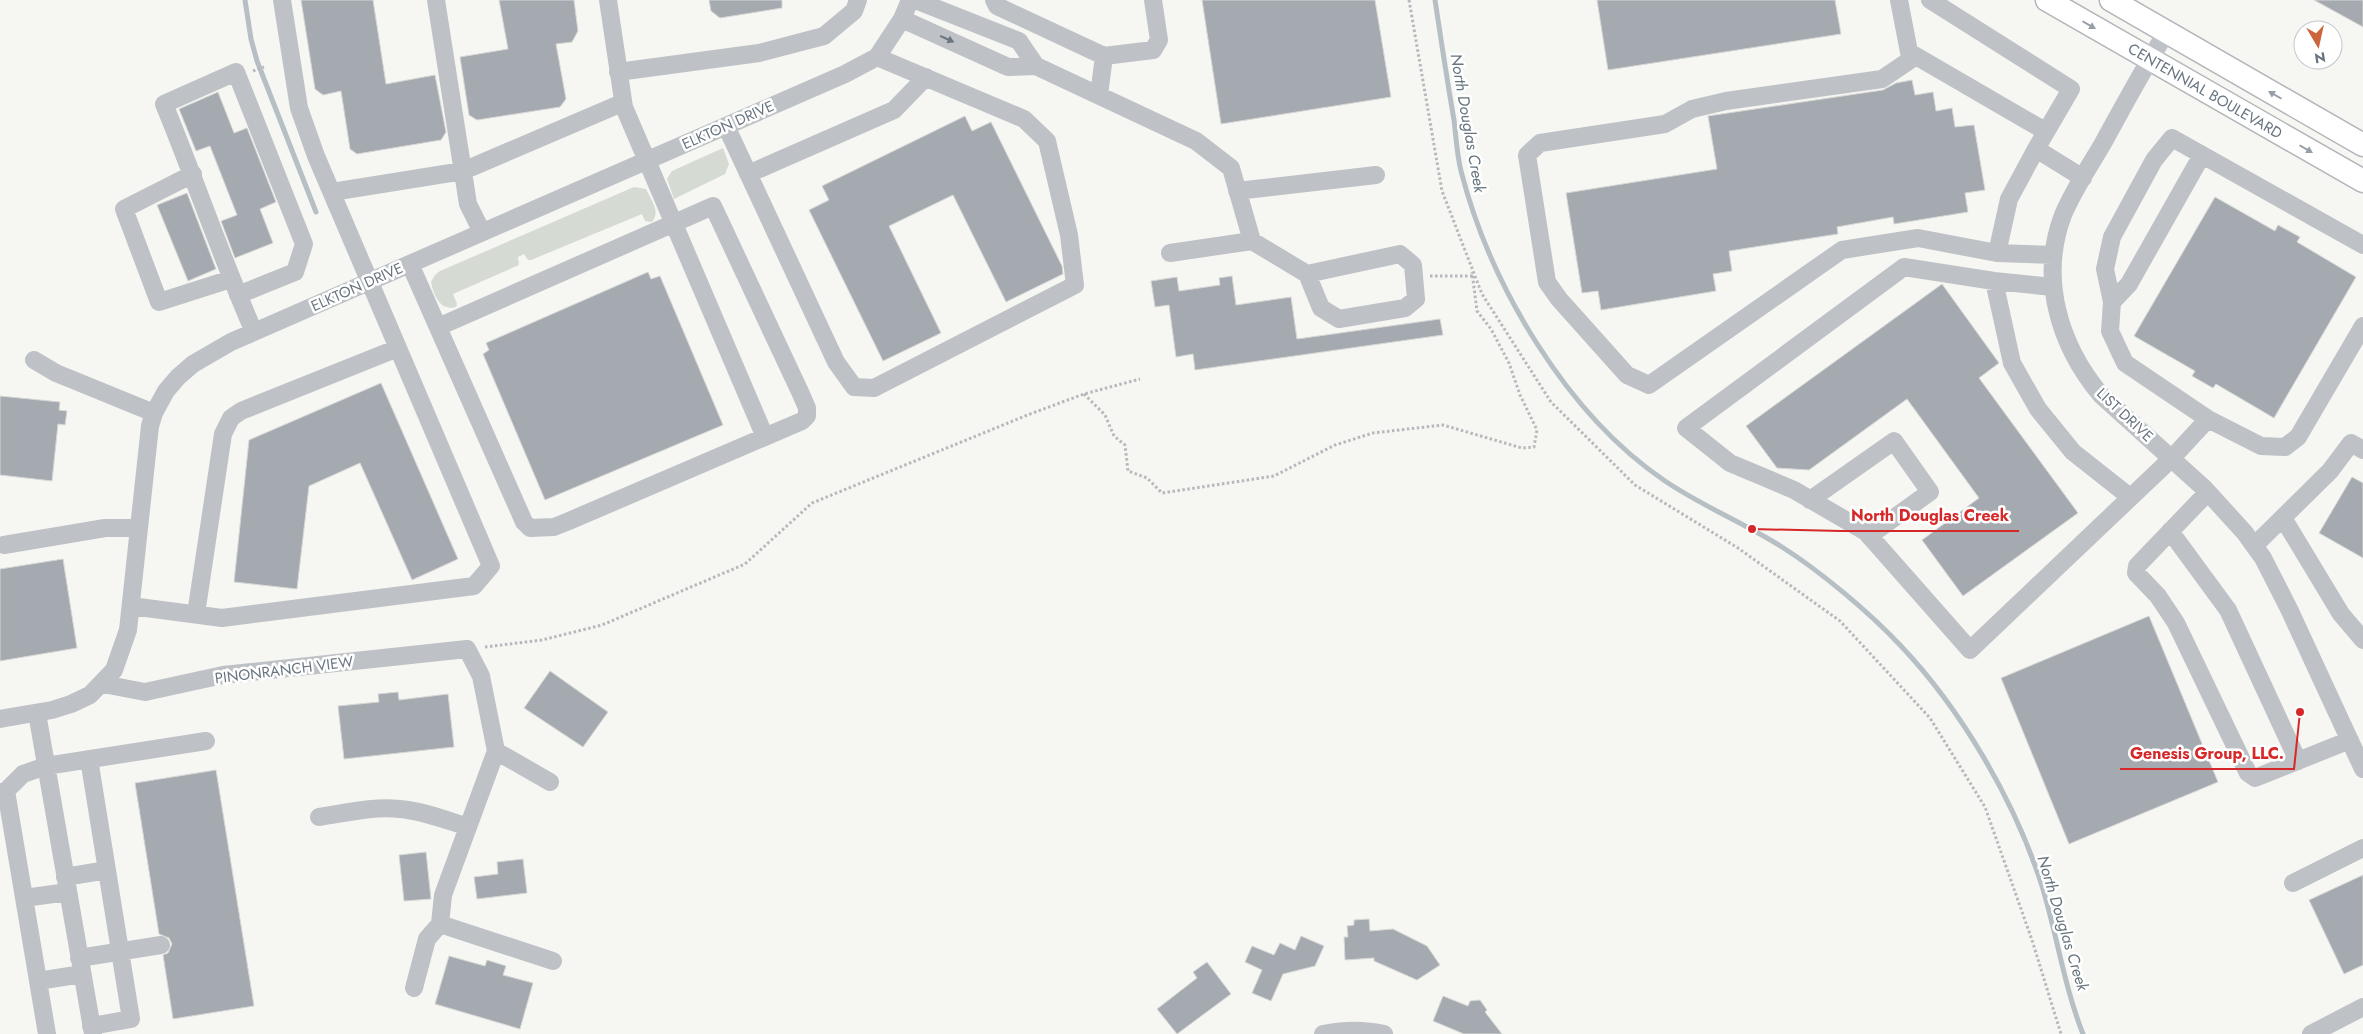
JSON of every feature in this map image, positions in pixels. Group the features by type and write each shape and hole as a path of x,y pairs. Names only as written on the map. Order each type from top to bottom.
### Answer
{"main road":[{"name":"CENTENNIAL BOULEVARD","path":"2047,0 2363,181"},
{"name":"CENTENNIAL BOULEVARD","path":"2111,0 2363,145"}],"street":[{"path":"131,606 222,618 474,586 491,566 369,281 299,108 282,0"},
{"path":"436,0 468,204 482,232"},
{"path":"608,0 622,103 765,437"},
{"path":"618,72 759,53 824,36 854,11 858,0"},
{"name":"ELKTON DRIVE","path":"0,719 37,713 71,704 90,695 103,684 114,670 123,650 128,630 150,426 154,413 166,391 193,364 231,342 845,74 877,57 902,19 910,0"},
{"path":"915,0 1019,41 1036,66"},
{"path":"994,0 997,6 1104,56 1153,50 1159,40 1153,0"},
{"path":"1899,0 1910,52 2045,131"},
{"path":"1930,0 2071,89 2045,131 2009,200 1997,253"},
{"path":"902,19 1008,67 1036,66 1196,141 1231,168 1252,241"},
{"name":"LIST DRIVE","path":"2166,33 2149,60 2064,214 2053,256 2054,299 2066,339 2088,379 2101,394 2208,492 2228,513 2254,546 2289,608 2363,769"},
{"path":"1099,95 1104,56"},
{"path":"1916,56 1882,79 1726,101 1692,109 1665,124 1540,143 1527,155 1547,282 1627,375 1649,385 1842,250 1918,238 1997,253 2053,256"},
{"path":"726,126 836,362 854,387 874,388 1075,285 1069,235 1047,141 1024,119 877,57"},
{"path":"238,295 295,272 304,244 236,72 164,104 193,174 231,279 254,332"},
{"path":"748,174 894,110 926,77"},
{"path":"332,192 463,171 622,103"},
{"path":"2363,245 2172,138 2154,160 2112,237 2105,270 2112,302 2110,331 2125,363 2208,418 2261,446 2285,447 2298,437 2363,326"},
{"path":"2036,149 2083,178"},
{"path":"2112,302 2129,284 2202,155"},
{"path":"193,174 124,209 159,302 231,279"},
{"path":"1237,191 1376,175"},
{"path":"410,264 524,522 530,528 554,527 569,521 802,421 807,416 804,401 713,206 438,327"},
{"path":"1170,253 1252,241 1307,274 1321,308 1339,319 1405,308 1416,299 1412,265 1400,254 1307,274"},
{"path":"2053,287 1994,281 1904,267 1686,428 1730,463 1794,490 1869,536 1970,650 2171,459 2208,418"},
{"path":"1994,281 2012,363 2038,409 2073,452 2130,497"},
{"path":"196,614 222,434 231,418 260,402 398,348"},
{"path":"34,360 56,373 154,413"},
{"path":"1810,500 1894,441 1930,492 1869,536"},
{"path":"2254,546 2330,471 2351,444 2363,450"},
{"path":"2208,492 2136,566 2136,573 2158,596 2176,623 2248,773 2255,778 2350,740"},
{"path":"2283,518 2341,614 2363,640"},
{"path":"4,545 105,528 139,528"},
{"path":"2170,531 2228,610 2298,761"},
{"path":"414,988 427,939 440,924 443,895 496,751 481,676 467,649"},
{"name":"PINONRANCH VIEW","path":"103,684 145,692 224,675 467,649"},
{"path":"37,713 92,1030 131,1019 89,759"},
{"path":"47,1034 24,898 3,791 23,774 46,766 206,742"},
{"path":"496,751 550,782"},
{"path":"320,817 361,810 400,809 420,812 468,827"},
{"path":"2293,883 2363,848"},
{"path":"24,898 107,870"},
{"path":"440,924 553,961"},
{"path":"38,980 120,952 161,945"},
{"path":"2311,1034 2363,1007"},
{"path":"1323,1034 1342,1030 1384,1034"}],"path":[{"path":"1084,394 1105,415 1114,436 1125,444 1128,471 1147,478 1162,493 1274,476 1335,446 1373,433 1443,425 1522,448 1534,447 1537,430 1520,395 1509,363 1491,330 1477,311 1471,268 1442,191 1409,0"},
{"path":"257,69 264,67"},
{"path":"1414,276 1473,276"},
{"path":"1473,276 1482,294 1551,402 1635,485 1738,548 1840,621 1930,718 1985,807 2032,940 2060,1034"},
{"path":"467,649 542,640 602,625 745,564 812,503 1084,394 1140,379"}],"shaded area":[{"path":"723,148 729,164 725,174 674,199 667,179 672,171"},
{"path":"634,187 646,189 656,214 652,222 645,221 642,214 531,260 528,260 524,254 518,257 519,265 453,294 457,304 456,307 450,308 442,305 436,297 431,282 440,271"}],"building":[{"path":"301,0 373,0 386,84 435,75 446,132 441,140 357,154 350,149 341,91 323,95 315,89"},
{"path":"499,0 574,0 578,31 572,42 556,44 566,99 560,107 477,120 469,115 460,57 508,49"},
{"path":"709,0 782,0 782,8 720,18 711,11"},
{"path":"1202,0 1375,0 1391,97 1221,124"},
{"path":"1597,0 1835,0 1841,34 1608,70"},
{"path":"2314,0 2363,0 2363,27"},
{"path":"1912,80 1915,95 1933,92 1936,111 1952,108 1955,127 1974,125 1985,190 1965,193 1968,212 1894,224 1893,217 1837,227 1838,234 1729,251 1732,271 1713,274 1716,291 1601,310 1598,291 1582,293 1566,193 1717,169 1708,116 1883,90 1896,83"},
{"path":"218,92 234,133 247,128 276,202 260,209 273,243 235,258 221,221 237,215 210,146 196,151 179,109"},
{"path":"965,116 972,131 991,122 1062,266 1063,274 1006,302 953,195 889,226 941,333 883,361 809,210 829,200 822,186"},
{"path":"187,193 216,269 188,281 157,205"},
{"path":"2215,197 2275,231 2278,225 2300,237 2297,242 2356,277 2274,418 2216,384 2213,388 2192,376 2195,371 2134,336"},
{"path":"648,272 651,279 660,276 723,425 545,500 483,354 489,350 486,343"},
{"path":"1232,276 1236,305 1291,297 1297,339 1440,319 1443,335 1195,370 1193,354 1176,357 1169,305 1155,307 1151,281 1177,277 1179,291 1220,285 1219,278"},
{"path":"1942,284 1999,363 1979,378 2078,513 1963,596 1922,540 1979,498 1907,399 1809,470 1777,468 1746,426"},
{"path":"381,383 458,559 412,580 360,463 309,486 297,589 234,582 249,440"},
{"path":"0,396 60,402 59,410 67,411 65,425 58,424 52,481 0,475"},
{"path":"2352,477 2363,483 2363,558 2319,533"},
{"path":"63,559 77,648 0,661 0,569"},
{"path":"2149,616 2218,782 2069,844 2001,678"},
{"path":"550,671 608,712 583,747 524,708"},
{"path":"398,692 399,700 448,694 454,747 344,759 338,706 379,702 378,694"},
{"path":"216,770 254,1006 173,1019 163,955 168,953 172,944 169,938 159,934 135,783"},
{"path":"426,852 431,899 404,901 399,855"},
{"path":"523,859 527,893 477,899 474,877 498,874 497,862"},
{"path":"2363,875 2363,965 2344,974 2309,900"},
{"path":"1369,919 1370,931 1393,929 1427,946 1440,965 1417,980 1374,961 1374,958 1345,960 1344,937 1348,937 1347,926 1354,925 1354,920"},
{"path":"1301,936 1324,946 1315,966 1283,974 1271,1001 1252,993 1262,970 1245,962 1252,946 1274,955 1280,943 1295,950"},
{"path":"449,956 485,966 487,960 506,966 503,975 533,983 520,1029 435,1004"},
{"path":"1207,962 1231,994 1177,1034 1157,1009 1197,978 1193,972"},
{"path":"1443,996 1468,1006 1470,1001 1480,1000 1487,1010 1485,1012 1502,1034 1464,1034 1433,1021"}],"waterway":[{"path":"245,0 251,39 257,61 316,212"},
{"name":"North Douglas Creek","path":"1435,0 1461,171 1474,214 1491,258 1512,301 1537,343 1565,383 1595,420 1629,453 1679,490 1768,538 1812,568 1874,619 1923,670 1965,727 1984,758 2017,821 2042,886 2071,998 2083,1034"}],"place":[{"name":"North Douglas Creek","path":"1752,529"},
{"name":"Genesis Group, LLC.","path":"2300,712"}]}
